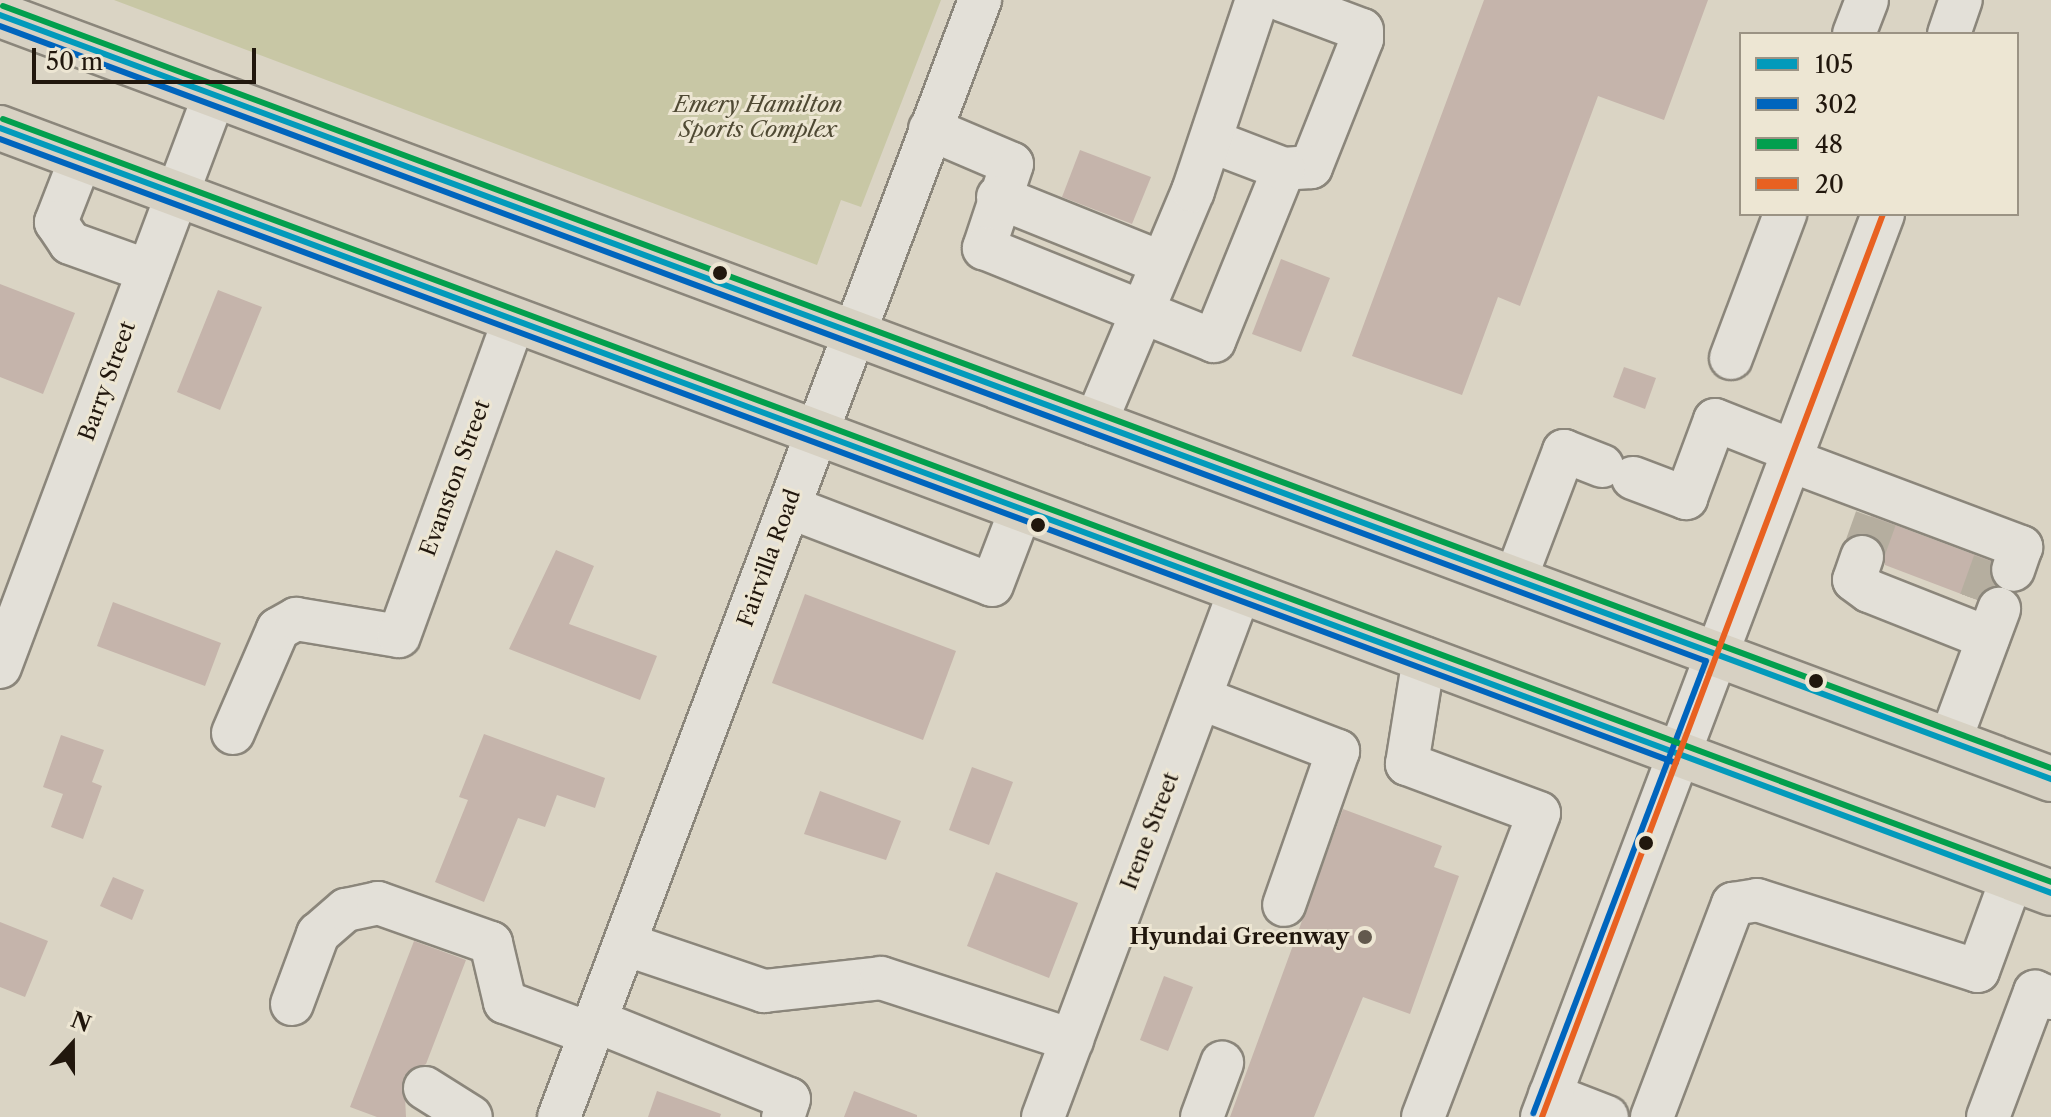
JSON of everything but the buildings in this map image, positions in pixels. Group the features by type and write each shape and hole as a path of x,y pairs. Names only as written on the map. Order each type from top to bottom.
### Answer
{"highway":[{"path":"0,15 2051,779"},
{"path":"0,128 2031,886"}],"street":[{"name":"Fairvilla Road","path":"559,1117 980,0"},
{"path":"1095,424 1211,141 1257,0"},
{"path":"1211,141 1284,169 1311,167 1362,39 1362,30 1282,0"},
{"path":"1950,32 1961,0"},
{"name":"Barry Street","path":"0,667 214,96"},
{"path":"930,129 1004,179 1162,263"},
{"path":"81,158 56,222 70,243 148,271"},
{"path":"1004,179 984,248 1214,341 1284,169"},
{"path":"1731,358 1784,216"},
{"path":"1607,1117 1546,1106 1719,655 1882,216"},
{"name":"Evanston Street","path":"233,733 278,629 296,619 399,636 514,320"},
{"path":"1515,580 1564,451 1686,498 1715,420 1794,456 1889,510 1994,552"},
{"path":"789,507 992,585 1021,509"},
{"path":"1870,570 1974,616 1950,741"},
{"name":"Irene Street","path":"1043,1117 1240,590"},
{"path":"1423,1117 1539,813 1407,764 1424,658"},
{"path":"1200,698 1338,751 1284,905"},
{"path":"1978,971 2031,886"},
{"path":"1652,1117 1733,904 1757,900 2043,995 1988,1117"},
{"path":"292,1004 318,934 346,910 378,903 491,943 505,1002 593,1028 789,1099 783,1117"},
{"path":"625,944 764,991 881,978 1072,1040"},
{"path":"1202,1117 1222,1063"},
{"path":"425,1088 471,1117"}],"green space":[{"name":"Emery Hamilton Sports Complex","path":"114,0 941,0 861,207 841,200 817,265"}],"tunnel":[{"path":"1862,557 1876,518"},
{"path":"1980,601 1994,562"}],"transit line":[{"name":"48","path":"3,6 2051,768"},
{"name":"105","path":"0,15 2051,779"},
{"name":"302","path":"0,26 1706,661 1533,1113"},
{"name":"48","path":"3,119 2051,882"},
{"name":"105","path":"0,128 2051,893"},
{"name":"302","path":"0,139 1676,763"},
{"name":"20","path":"1542,1117 1882,216"}],"place":[{"name":"Hyundai Greenway","path":"1365,937"}]}
